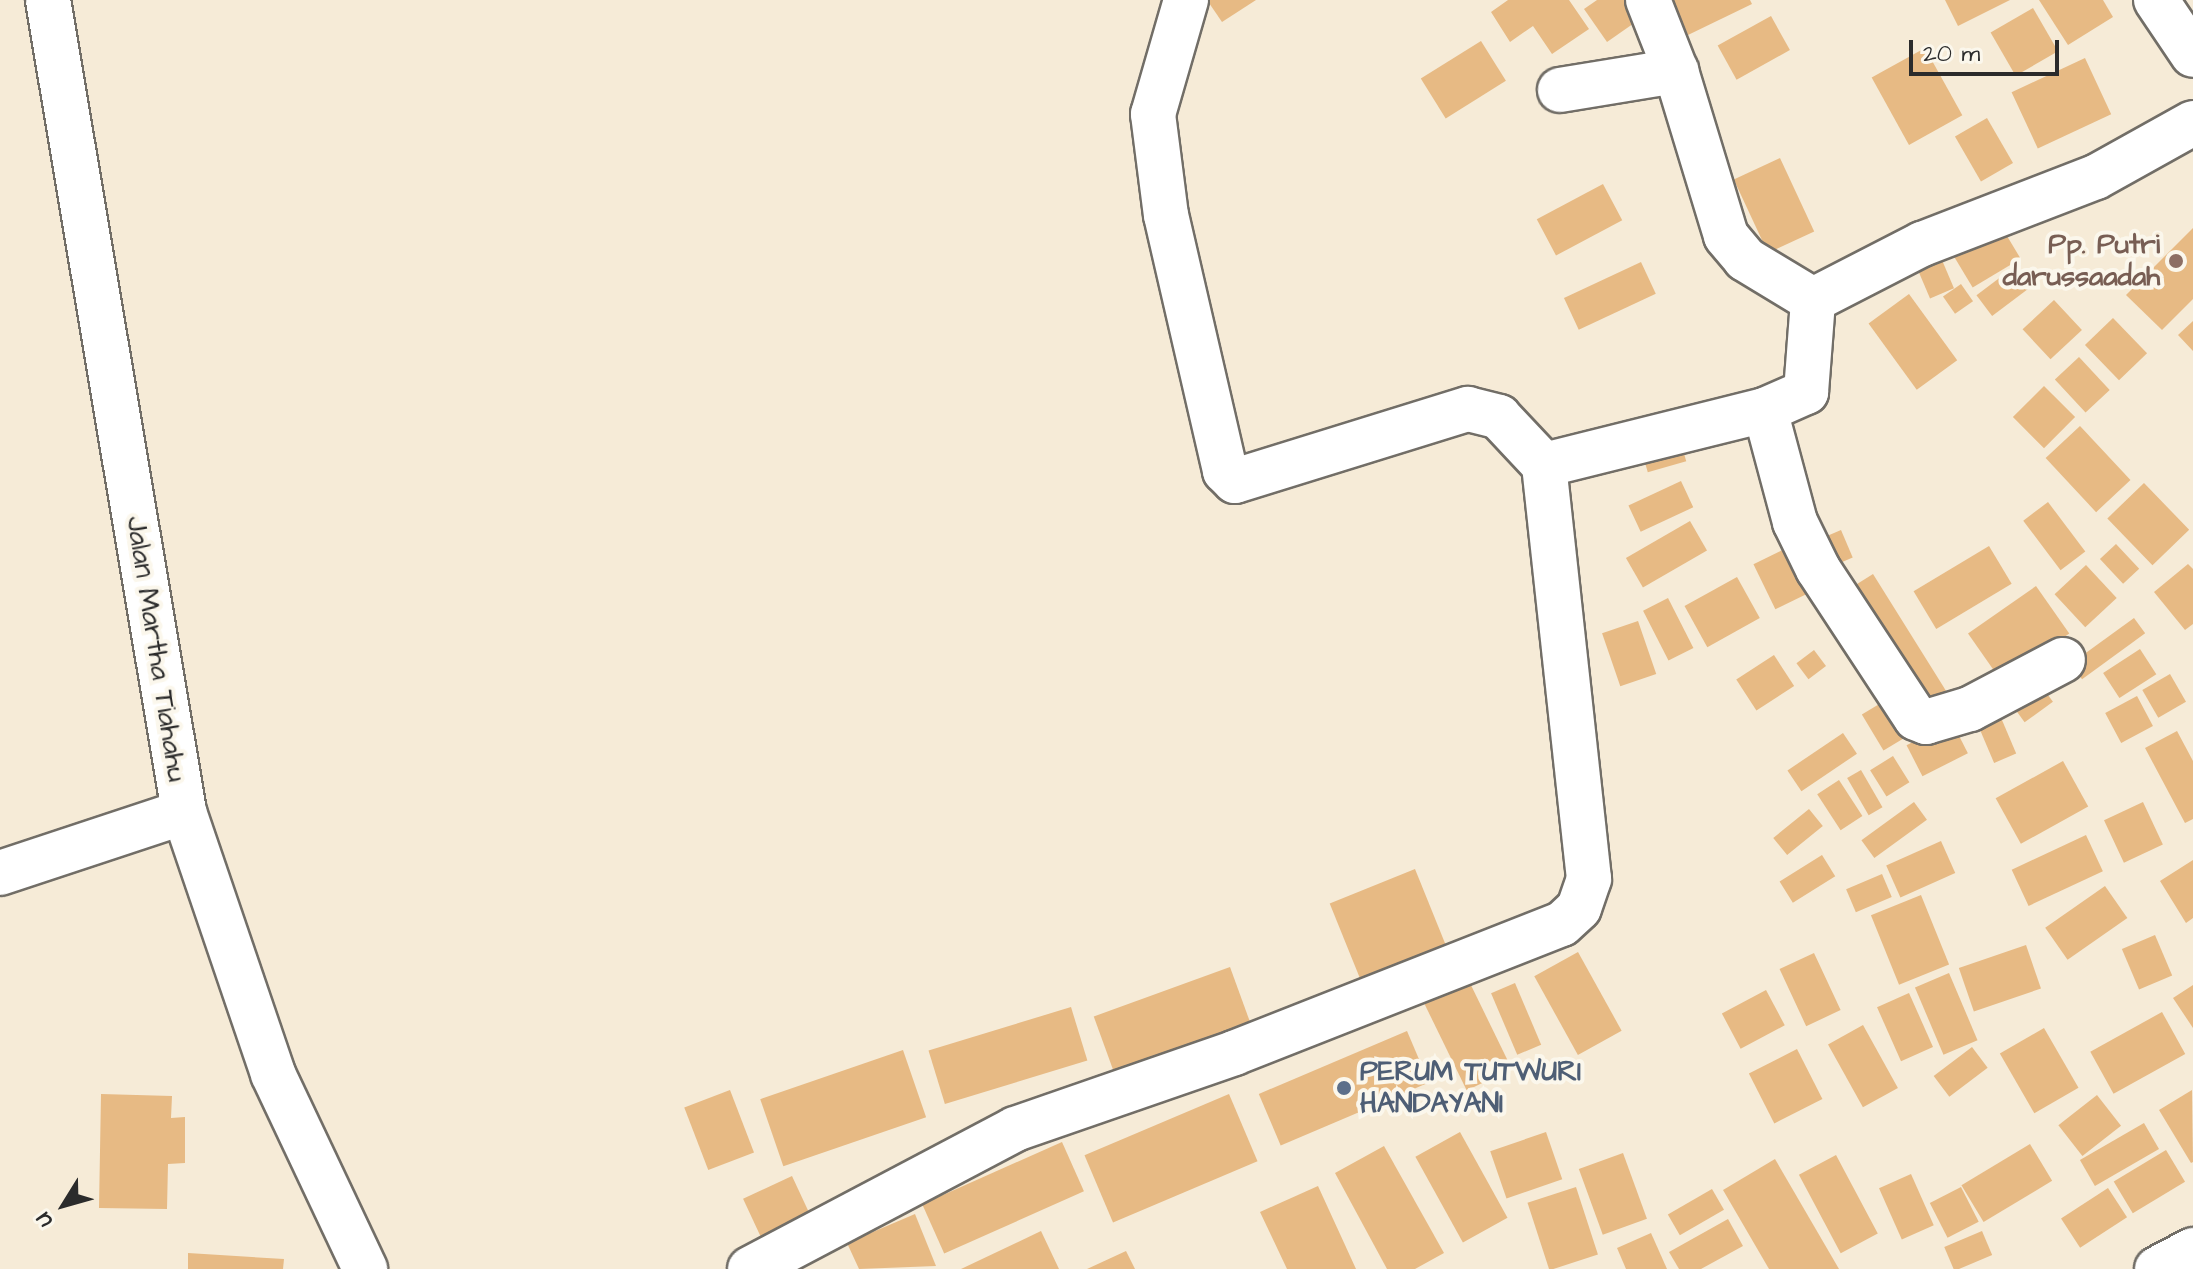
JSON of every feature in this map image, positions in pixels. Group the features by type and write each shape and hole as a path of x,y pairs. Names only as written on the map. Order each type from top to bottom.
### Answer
{"street":[{"name":"Jalan Martha Tiahahu","path":"48,0 184,812 273,1074 365,1269"},
{"path":"750,1269 1015,1129 1234,1053 1562,924 1579,908 1589,879 1544,465 1499,417 1468,409 1235,481 1229,478 1166,215 1153,114 1186,0"},
{"path":"1648,0 1676,71 1726,236 1745,259 1813,300"},
{"path":"2156,0 2193,55"},
{"path":"1560,90 1676,71"},
{"path":"1813,300 1922,244 2096,177 2193,123"},
{"path":"1544,465 1765,410 1806,392 1813,300"},
{"path":"1765,410 1795,522 1812,557 1916,718 1926,722 1970,709 2063,660"},
{"path":"0,873 184,812"},
{"path":"2157,1269 2193,1250"}],"building":[{"path":"1207,0 1256,0 1222,22"},
{"path":"1508,0 1569,0 1589,29 1552,54 1533,26 1510,42 1491,12"},
{"path":"1597,0 1642,0 1650,12 1607,42 1584,9"},
{"path":"1672,0 1750,0 1752,4 1688,35"},
{"path":"1945,0 2010,0 1958,26"},
{"path":"2039,0 2103,0 2113,17 2068,45"},
{"path":"2033,8 2058,51 2016,76 1991,32"},
{"path":"1771,16 1790,50 1737,80 1718,46"},
{"path":"1481,41 1506,81 1446,118 1421,79"},
{"path":"1925,48 1962,115 1909,145 1872,78"},
{"path":"2085,58 2111,114 2038,148 2012,92"},
{"path":"1987,118 2013,163 1981,182 1955,136"},
{"path":"1780,158 1814,231 1768,253 1734,180"},
{"path":"1603,184 1622,220 1556,255 1537,219"},
{"path":"1998,221 2021,259 1973,288 1950,250"},
{"name":"Pp. Putri darussaadah","path":"2193,228 2193,299 2162,330 2126,295"},
{"path":"1936,246 1954,288 1930,299 1912,256"},
{"path":"1641,262 1656,294 1579,330 1564,298"},
{"path":"2014,267 2030,288 1992,316 1976,295"},
{"path":"1961,284 1973,301 1955,314 1943,297"},
{"path":"1909,294 1957,360 1917,390 1869,323"},
{"path":"2054,300 2082,330 2051,359 2023,329"},
{"path":"2113,318 2147,353 2119,380 2085,345"},
{"path":"2193,321 2193,351 2178,335"},
{"path":"2079,357 2110,390 2086,412 2055,380"},
{"path":"2044,386 2075,417 2044,448 2013,417"},
{"path":"2080,426 2130,480 2096,512 2046,458"},
{"path":"1681,443 1686,461 1648,472 1643,454"},
{"path":"1681,481 1693,507 1641,532 1628,506"},
{"path":"2144,483 2189,530 2152,565 2107,518"},
{"path":"2048,502 2085,552 2061,570 2023,521"},
{"path":"1690,521 1707,550 1643,587 1626,558"},
{"path":"1841,530 1853,558 1822,571 1811,543"},
{"path":"2116,544 2139,569 2123,584 2100,559"},
{"path":"1793,545 1815,590 1775,609 1753,564"},
{"path":"1989,546 2012,584 1936,629 1914,591"},
{"path":"2188,564 2193,569 2193,624 2185,630 2154,592"},
{"path":"2086,565 2117,598 2085,627 2055,594"},
{"path":"1873,574 1947,693 1915,713 1841,594"},
{"path":"1737,577 1760,618 1707,647 1685,606"},
{"path":"2036,586 2069,634 2001,681 1968,634"},
{"path":"1668,598 1693,648 1668,661 1643,611"},
{"path":"2134,618 2145,633 2082,679 2071,664"},
{"path":"1638,621 1656,674 1620,686 1602,633"},
{"path":"2140,649 2156,674 2119,698 2103,673"},
{"path":"1814,650 1826,666 1808,679 1796,663"},
{"path":"1774,655 1794,686 1756,711 1736,680"},
{"path":"2170,674 2186,702 2158,718 2142,690"},
{"path":"2040,684 2053,702 2025,722 2012,705"},
{"path":"2137,696 2153,726 2121,743 2105,713"},
{"path":"1891,697 1913,733 1883,751 1862,715"},
{"path":"1999,713 2016,754 1994,763 1977,722"},
{"path":"1952,722 1968,753 1922,776 1907,745"},
{"path":"2177,731 2193,761 2193,819 2185,823 2145,748"},
{"path":"1843,733 1857,754 1801,791 1787,770"},
{"path":"1893,756 1909,782 1887,797 1870,770"},
{"path":"2063,761 2088,806 2021,844 1996,798"},
{"path":"1861,770 1882,807 1869,815 1847,778"},
{"path":"1839,780 1862,816 1841,830 1817,794"},
{"path":"1914,802 1927,820 1874,858 1861,840"},
{"path":"2143,802 2163,845 2124,863 2104,820"},
{"path":"1809,809 1823,826 1787,855 1773,838"},
{"path":"2086,835 2103,871 2029,906 2012,870"},
{"path":"1941,841 1955,873 1900,897 1886,865"},
{"path":"1822,855 1835,876 1793,903 1780,881"},
{"path":"2193,860 2193,918 2186,923 2160,881"},
{"name":"PERUM TUTWURI HANDAYANI","path":"1415,869 1445,944 1360,979 1330,903"},
{"path":"1882,874 1892,897 1856,912 1846,889"},
{"path":"2105,886 2127,918 2068,960 2045,928"},
{"path":"1921,895 1949,965 1899,985 1871,915"},
{"path":"2155,935 2172,976 2139,990 2122,949"},
{"path":"2026,945 2041,988 1974,1012 1959,968"},
{"path":"1578,952 1622,1031 1578,1055 1534,976"},
{"path":"1814,953 1841,1010 1806,1026 1780,969"},
{"path":"1230,967 1252,1028 1116,1078 1094,1017"},
{"path":"1949,973 1978,1040 1943,1055 1915,987"},
{"path":"1467,977 1512,1069 1467,1091 1422,999"},
{"path":"1515,983 1541,1045 1517,1055 1491,993"},
{"path":"2193,985 2193,1028 2173,998"},
{"path":"1766,990 1785,1025 1741,1049 1722,1013"},
{"path":"1909,993 1933,1047 1901,1061 1877,1007"},
{"path":"1071,1007 1087,1061 945,1104 929,1051"},
{"path":"2162,1012 2185,1054 2114,1094 2090,1052"},
{"path":"1863,1025 1898,1088 1863,1107 1828,1044"},
{"path":"2044,1028 2078,1088 2034,1113 2000,1054"},
{"name":"PERUM TUTWURI HANDAYANI","path":"1407,1031 1429,1083 1281,1145 1259,1094"},
{"path":"1972,1047 1988,1068 1949,1097 1934,1076"},
{"path":"1797,1049 1822,1099 1774,1123 1749,1074"},
{"path":"903,1050 926,1117 783,1166 760,1099"},
{"path":"730,1090 754,1153 708,1170 684,1108"},
{"path":"2192,1090 2193,1162 2191,1163 2159,1110"},
{"path":"101,1094 172,1096 171,1118 185,1117 185,1163 168,1164 167,1209 99,1208"},
{"path":"1229,1094 1258,1161 1113,1223 1084,1155"},
{"path":"2097,1095 2121,1126 2082,1156 2058,1125"},
{"path":"2144,1123 2159,1149 2095,1186 2080,1160"},
{"path":"1460,1132 1508,1218 1463,1242 1415,1157"},
{"path":"1546,1132 1562,1179 1506,1198 1490,1151"},
{"path":"1062,1142 1084,1191 944,1254 922,1204"},
{"path":"2030,1144 2052,1181 1984,1222 1961,1185"},
{"path":"1384,1146 1444,1253 1415,1269 1387,1269 1335,1173"},
{"path":"2166,1150 2185,1182 2133,1213 2114,1181"},
{"path":"1623,1153 1647,1219 1603,1235 1579,1169"},
{"path":"1836,1155 1878,1234 1841,1253 1799,1175"},
{"path":"1775,1159 1839,1269 1769,1269 1723,1190"},
{"path":"1911,1174 1934,1225 1902,1239 1879,1188"},
{"path":"792,1176 815,1225 766,1248 743,1199"},
{"path":"1318,1186 1356,1269 1287,1269 1260,1212"},
{"path":"1576,1187 1598,1255 1549,1269 1527,1203"},
{"path":"1961,1187 1979,1222 1948,1238 1930,1203"},
{"path":"2108,1188 2127,1217 2080,1248 2061,1218"},
{"path":"1712,1189 1724,1210 1680,1235 1668,1214"},
{"path":"915,1214 936,1266 859,1269 847,1243"},
{"path":"1728,1219 1743,1246 1701,1269 1679,1269 1669,1252"},
{"path":"1041,1231 1059,1269 961,1269"},
{"path":"1982,1231 1992,1255 1954,1269 1944,1247"},
{"path":"1651,1233 1667,1269 1626,1269 1617,1248"},
{"path":"1126,1251 1135,1269 1087,1269"},
{"path":"188,1253 284,1259 283,1269 188,1269"}],"place":[{"name":"Pp. Putri darussaadah","path":"2176,261"},
{"name":"PERUM TUTWURI HANDAYANI","path":"1344,1088"}]}
